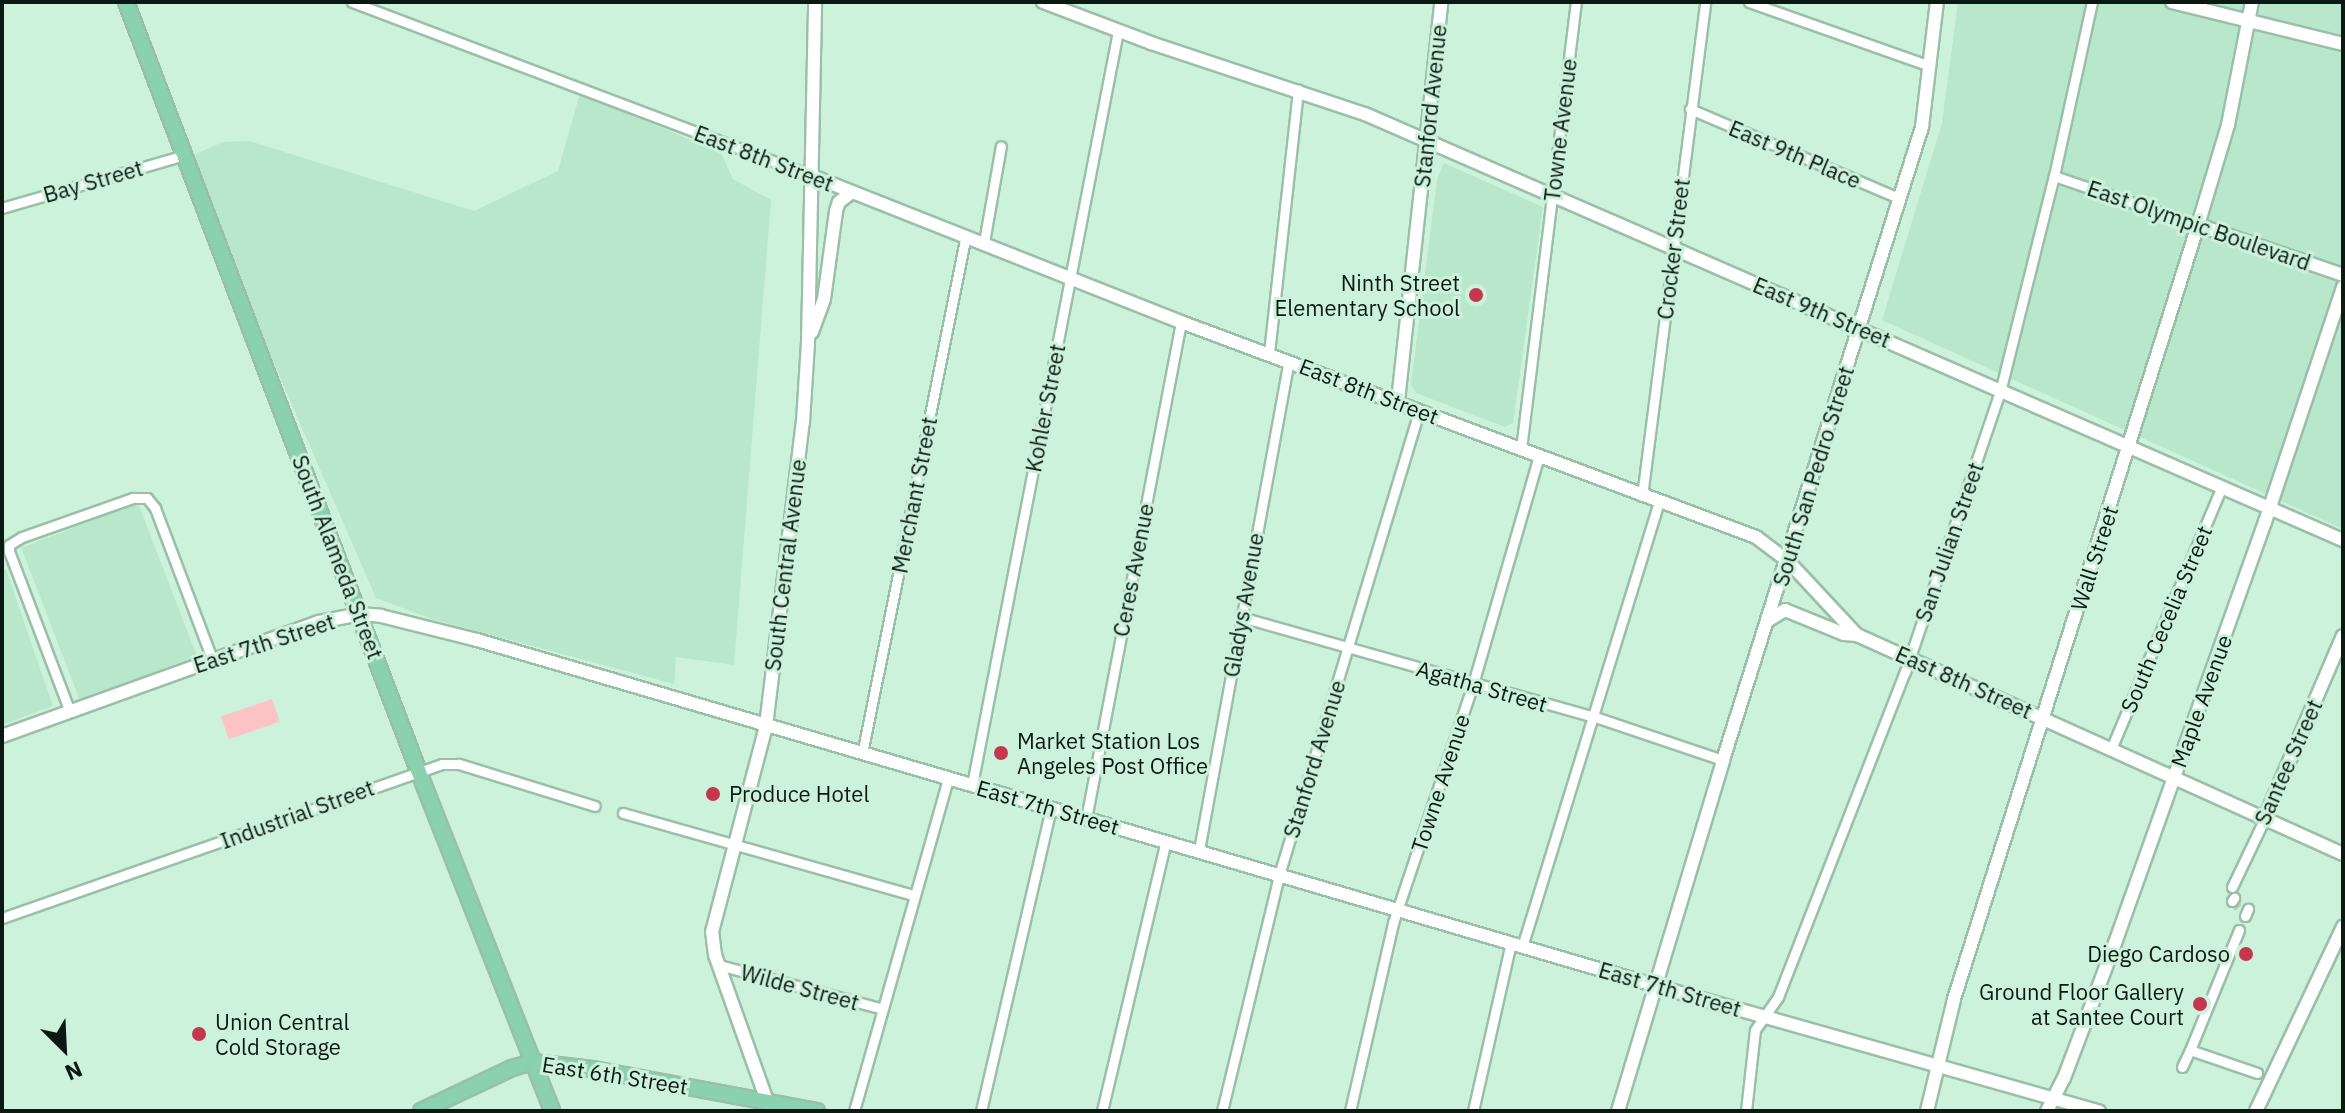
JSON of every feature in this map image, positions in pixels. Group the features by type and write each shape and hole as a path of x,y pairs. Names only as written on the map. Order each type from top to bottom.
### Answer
{"main road":[{"name":"South Alameda Street","path":"126,2 418,770 552,1111"},
{"name":"South Central Avenue","path":"769,1106 712,939 713,921 733,841 766,726 803,422 808,343 815,2"},
{"path":"1043,2 1118,31 1298,90"},
{"name":"Stanford Avenue","path":"1398,401 1441,2"},
{"name":"South San Pedro Street","path":"1656,985 1723,760 1922,127 1937,2"},
{"path":"2172,2 2343,44"},
{"name":"Wall Street","path":"1927,1111 1954,999 2228,125 2252,2"},
{"name":"East 9th Street","path":"1298,90 1428,141 2343,540"},
{"name":"East 8th Street","path":"812,176 1181,322 1756,537 1787,560 1857,635 2343,854"},
{"path":"808,343 824,299 836,211 839,202 852,192"},
{"name":"East Olympic Boulevard","path":"2198,225 2343,275"},
{"name":"Maple Avenue","path":"2047,1111 2088,1018 2269,510 2343,287"},
{"path":"1767,623 1785,610 1844,634 1857,635"},
{"name":"East 7th Street","path":"2,736 319,622 360,614 477,640 1516,945 2099,1111"},
{"name":"Santee Street","path":"2264,820 2343,636"},
{"path":"2256,1111 2343,927"},
{"path":"1618,1111 1656,985"},
{"name":"East 6th Street","path":"421,1111 512,1068 533,1062 769,1106 817,1111"}],"street":[{"name":"East 8th Street","path":"352,2 812,176"},
{"name":"Towne Avenue","path":"1521,449 1576,2"},
{"name":"Crocker Street","path":"1642,496 1705,2"},
{"path":"1749,2 1930,66"},
{"name":"San Julian Street","path":"1746,1111 1753,1038 1778,997 1910,657 2000,392 2054,176 2092,2"},
{"name":"Kohler Street","path":"972,785 1118,31"},
{"path":"1269,353 1298,90"},
{"name":"East 9th Place","path":"1690,109 1899,198"},
{"path":"984,242 1001,146"},
{"name":"Bay Street","path":"2,208 185,155"},
{"name":"East Olympic Boulevard","path":"2054,176 2198,225"},
{"name":"Merchant Street","path":"862,754 966,235"},
{"name":"Ceres Avenue","path":"1086,819 1181,322"},
{"name":"Gladys Avenue","path":"1199,850 1289,361"},
{"name":"Stanford Avenue","path":"1222,1111 1279,875 1419,410"},
{"name":"Towne Avenue","path":"1350,1111 1398,909 1473,684 1539,456"},
{"name":"South Cecelia Street","path":"2111,749 2221,489"},
{"path":"70,712 9,545 133,498 147,498 155,508 212,659"},
{"path":"1473,1111 1516,945 1659,502"},
{"name":"Agatha Street","path":"1241,617 1592,716 1723,760"},
{"name":"Industrial Street","path":"2,918 418,770 459,764 595,806"},
{"path":"854,1111 880,1008 948,779"},
{"path":"981,1111 1051,808"},
{"path":"623,813 733,841 913,895"},
{"name":"Santee Street","path":"2233,895 2264,820"},
{"path":"1102,1111 1166,840"},
{"path":"2182,1067 2239,930"},
{"name":"Wilde Street","path":"719,965 880,1008"},
{"path":"2190,1050 2257,1073"}],"shaded area":[{"path":"1958,2 2343,2 2343,529 1882,320 1942,123"},
{"path":"580,93 721,153 733,179 771,200 734,665 676,657 674,684 432,619 376,598 216,230 191,156 223,142 249,141 474,211 558,171"},
{"name":"Ninth Street Elementary School","path":"1444,163 1543,207 1513,423 1505,427 1416,393 1411,384 1437,180"},
{"path":"138,503 197,656 80,701 21,548"},
{"path":"6,569 53,706 2,725 2,571"},
{"path":"272,699 280,722 229,739 221,717"}],"tunnel":[{"path":"2232,901 2242,910"}],"place":[{"name":"Ninth Street Elementary School","path":"1476,295"},
{"name":"Market Station Los Angeles Post Office","path":"1001,753"},
{"name":"Produce Hotel","path":"713,794"},
{"name":"Diego Cardoso","path":"2246,954"},
{"name":"Ground Floor Gallery at Santee Court","path":"2200,1004"},
{"name":"Union Central Cold Storage","path":"199,1034"}]}
